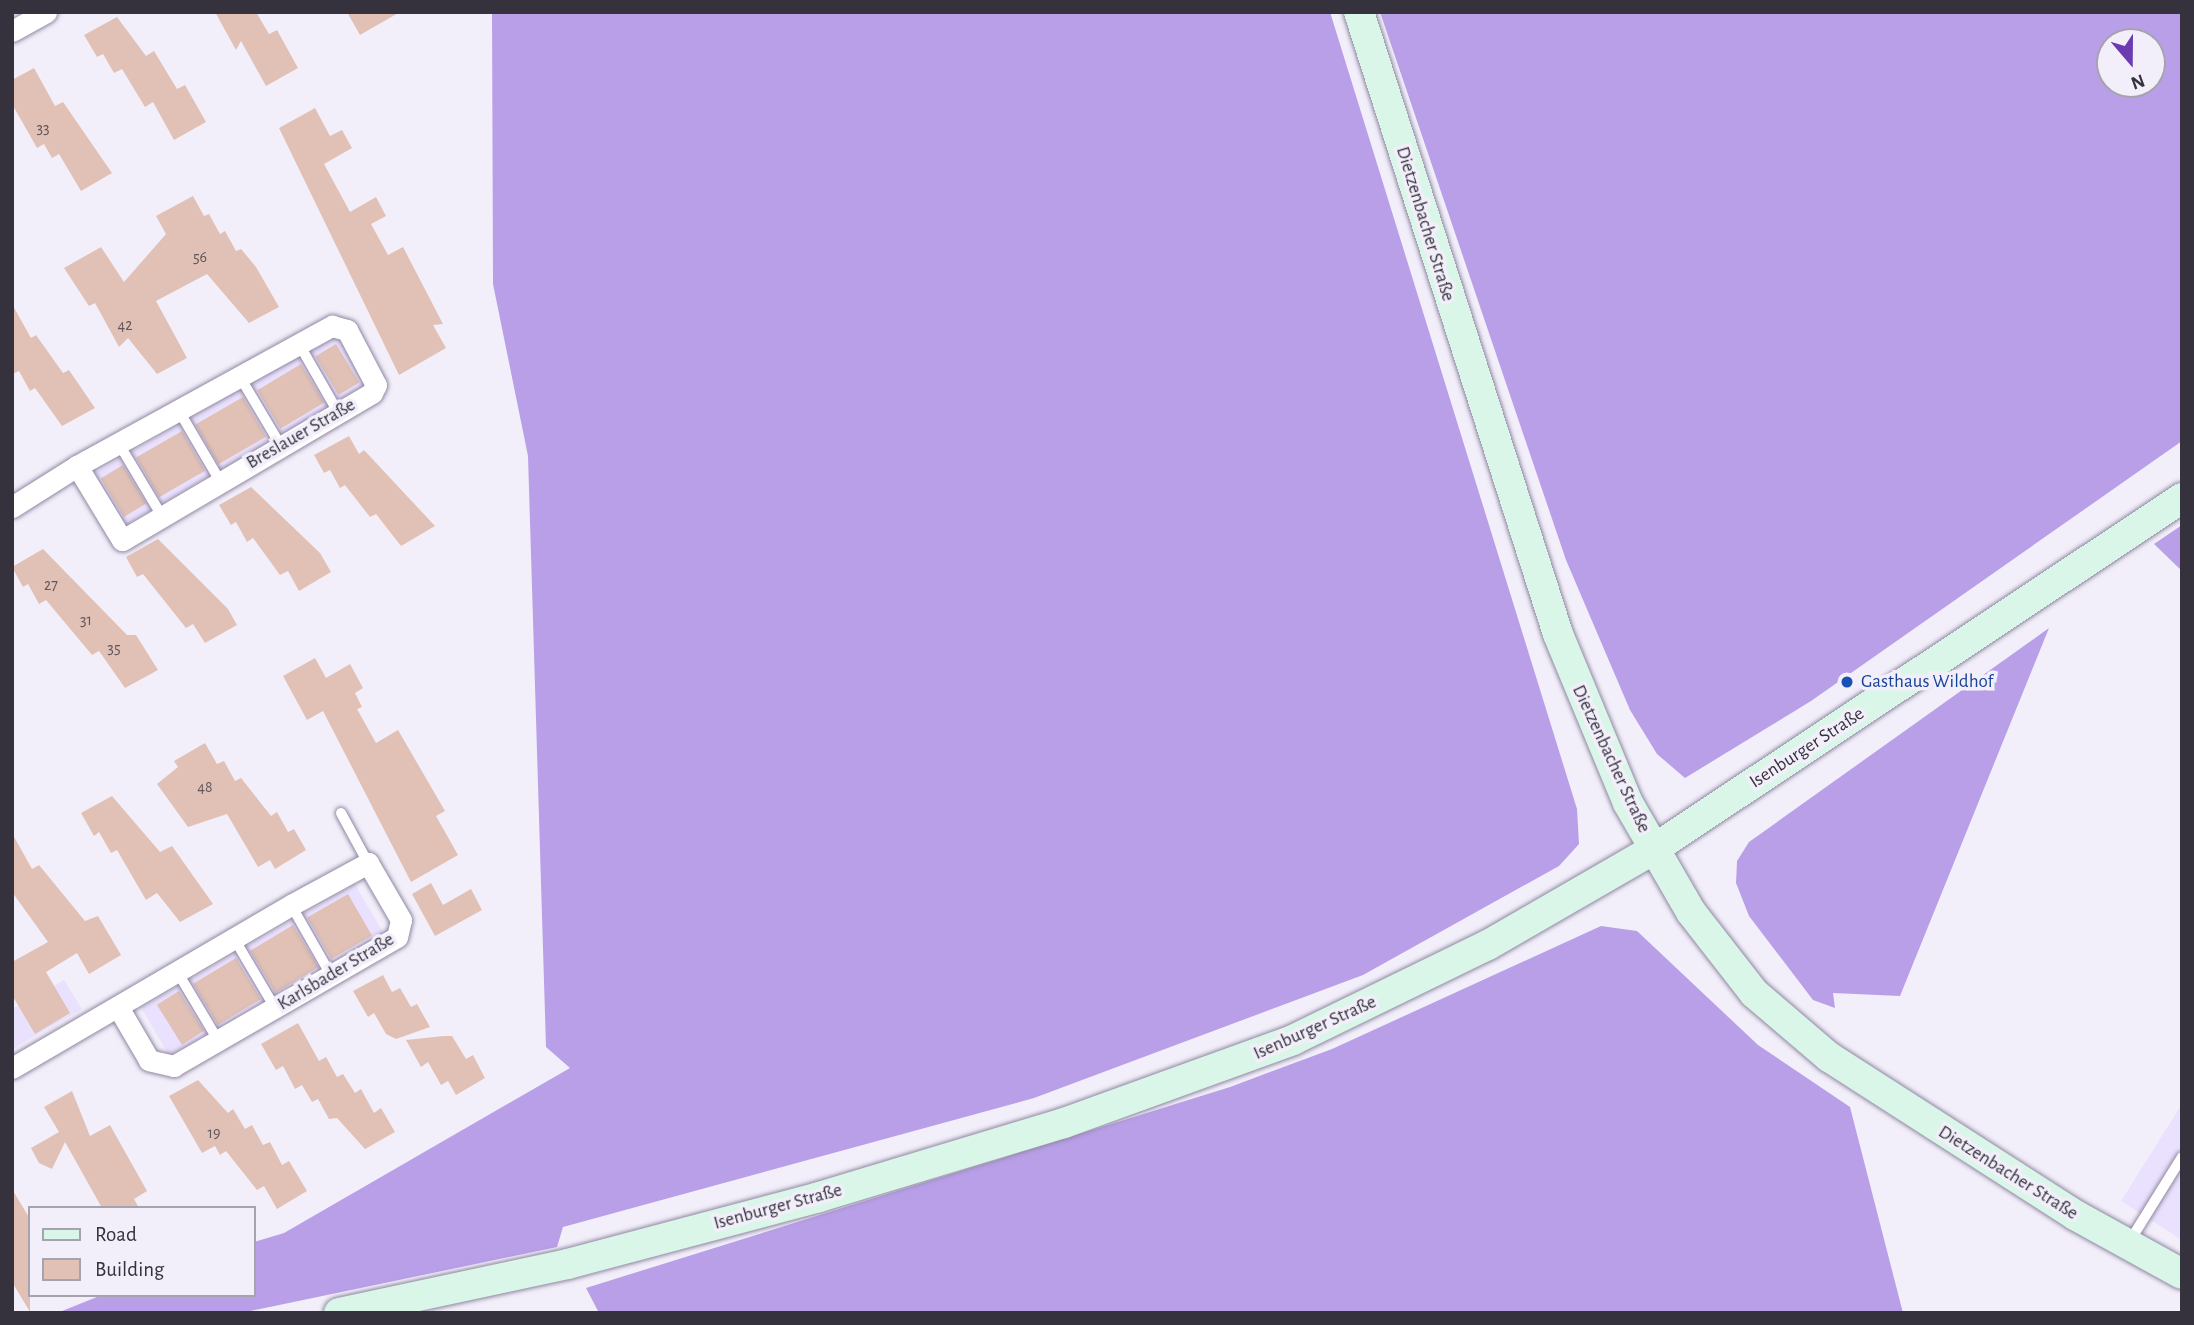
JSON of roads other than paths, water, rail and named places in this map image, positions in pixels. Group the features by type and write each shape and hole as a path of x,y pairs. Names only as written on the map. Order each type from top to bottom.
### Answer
{"main road":[{"name":"Dietzenbacher Straße","path":"1359,12 1558,634 1596,732 1654,849 1731,968 1788,1024 1911,1112 2127,1246 2182,1274"},
{"name":"Isenburger Straße","path":"340,1313 568,1264 819,1197 1202,1076 1426,978 1654,849 2182,498"}],"street":[{"path":"12,31 46,12"},
{"name":"Breslauer Straße","path":"12,507 77,467 332,326 347,330 376,385 338,412 122,540 77,467"},
{"path":"12,1068 368,863"},
{"name":"Karlsbader Straße","path":"118,1007 158,1065 174,1066 218,1041 401,932 368,863"}],"lane":[{"path":"299,344 338,412"},
{"path":"240,377 281,446"},
{"path":"178,411 220,481"},
{"path":"119,444 162,516"},
{"path":"341,813 368,863"},
{"path":"291,905 331,975"},
{"path":"235,940 275,1008"},
{"path":"178,973 218,1041"},
{"path":"2127,1246 2182,1157"}],"place":[{"name":"Gasthaus Wildhof","path":"1847,682"}]}
